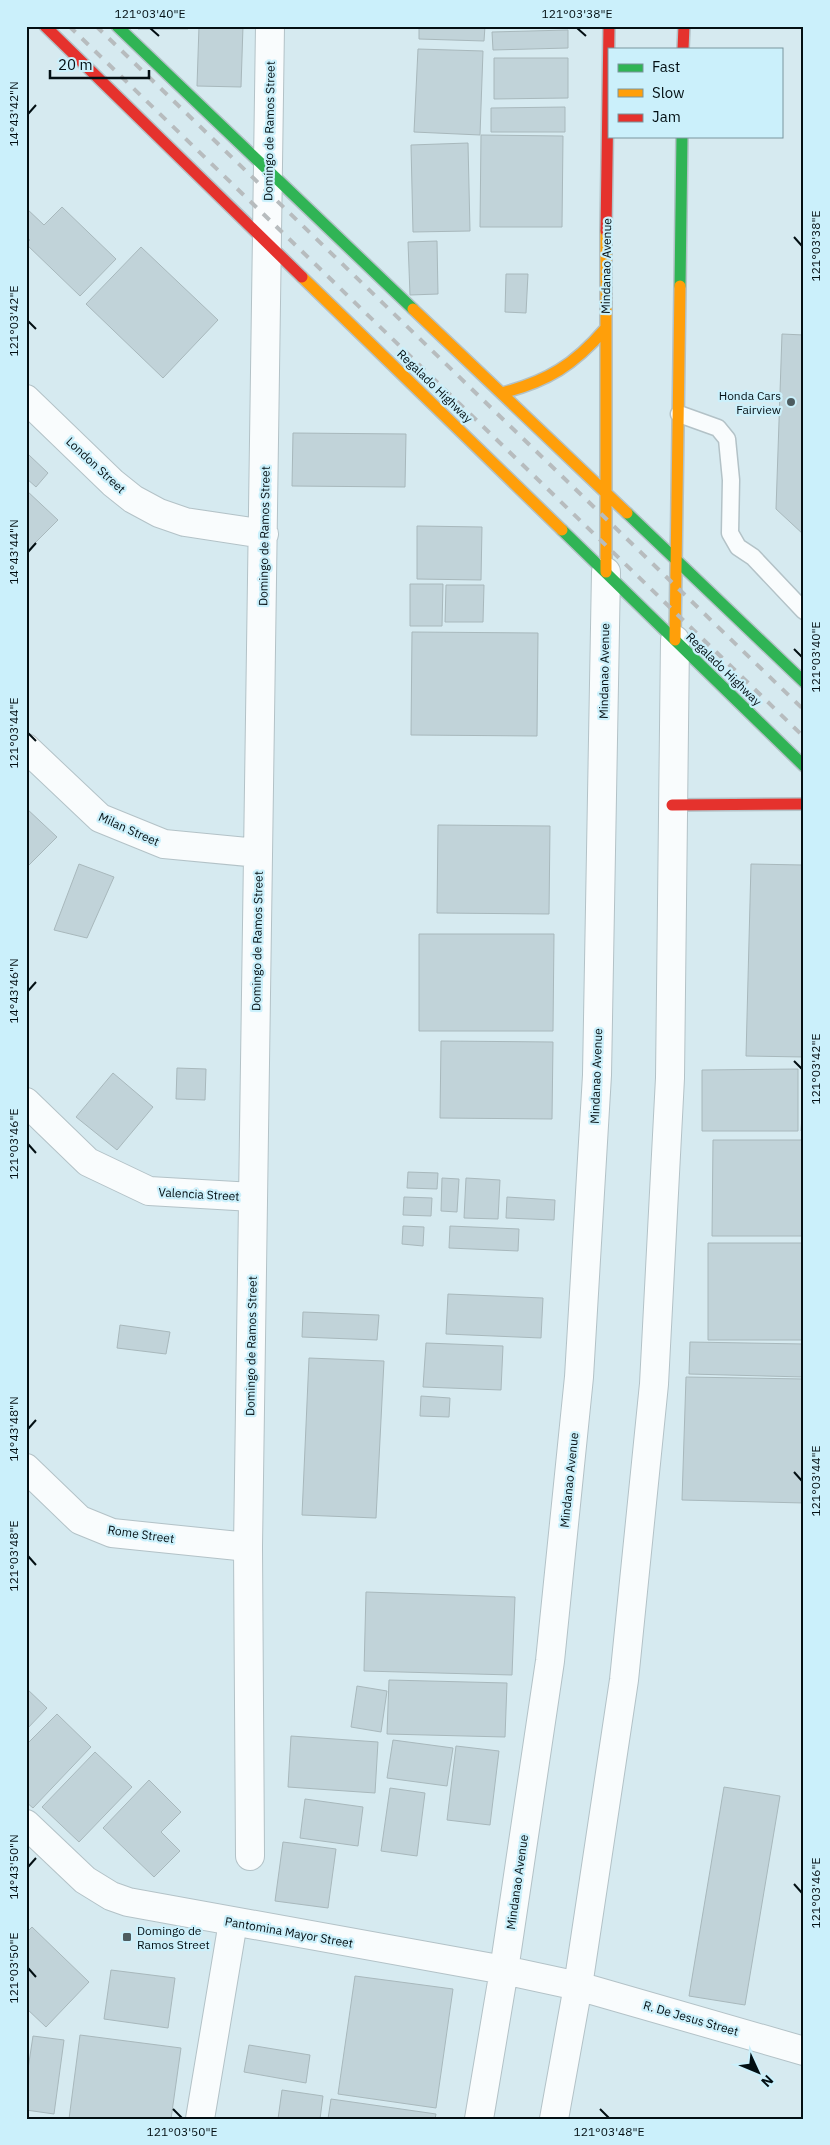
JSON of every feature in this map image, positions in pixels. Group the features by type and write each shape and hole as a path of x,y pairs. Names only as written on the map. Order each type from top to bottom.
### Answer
{"main road":[{"name":"Regalado Highway","path":"45,26 804,766"},
{"path":"117,26 804,682"},
{"name":"Mindanao Avenue","path":"609,26 609,48"},
{"path":"683,48 684,26"},
{"name":"Mindanao Avenue","path":"606,572 605,329 608,102"},
{"path":"675,640 682,138"},
{"path":"502,393 532,385 560,372 585,353 605,329"},
{"path":"672,805 804,804"}],"street":[{"name":"Domingo de Ramos Street","path":"250,1856 248,1547 267,241 270,172 270,26"},
{"name":"London Street","path":"26,399 113,483 133,499 159,513 185,522 213,528 264,534"},
{"name":"Mindanao Avenue","path":"478,2119 504,1970 550,1661 579,1377 597,1075 606,572"},
{"path":"554,2119 578,1986 624,1680 654,1384 670,1078 675,640"},
{"name":"Milan Street","path":"26,748 100,818 164,844 258,853"},
{"name":"Valencia Street","path":"26,1102 88,1162 149,1191 253,1197"},
{"name":"Rome Street","path":"26,1468 80,1520 112,1532 248,1547"},
{"name":"Pantomina Mayor Street","path":"26,1824 85,1880 111,1896 143,1906 504,1970 578,1986"},
{"path":"200,2119 233,1922"},
{"name":"R. De Jesus Street","path":"578,1986 804,2052"}],"lane":[{"path":"678,414 718,428 727,439 731,480 730,533 738,547 753,557 804,610"}],"building":[{"path":"138,26 188,26 188,29 138,29"},
{"path":"199,26 243,26 241,87 197,86"},
{"path":"419,26 485,26 484,41 419,39"},
{"path":"568,30 568,48 493,50 492,32"},
{"path":"418,49 483,51 480,135 414,132"},
{"path":"494,58 568,58 568,98 494,99"},
{"path":"565,107 565,132 491,132 491,108"},
{"path":"481,135 563,136 562,227 480,227"},
{"path":"468,143 470,231 413,232 411,145"},
{"path":"62,207 116,259 80,296 26,244 30,240 26,236 26,208 44,225"},
{"path":"437,241 438,294 410,295 408,242"},
{"path":"141,247 218,320 163,378 86,304"},
{"path":"506,274 528,274 526,313 505,312"},
{"path":"782,334 804,335 804,535 776,509"},
{"path":"293,433 406,434 405,487 292,486"},
{"path":"29,455 48,473 36,487 26,478 26,458"},
{"path":"26,490 58,520 26,552"},
{"path":"417,526 482,527 481,580 417,579"},
{"path":"410,584 443,584 442,626 410,626"},
{"path":"446,585 484,585 483,622 445,622"},
{"path":"412,632 538,633 537,736 411,735"},
{"path":"26,808 57,837 26,868"},
{"path":"438,825 550,826 549,914 437,913"},
{"path":"79,864 114,877 87,938 54,930"},
{"path":"751,864 802,865 804,1057 746,1056"},
{"path":"419,934 554,934 553,1031 419,1031"},
{"path":"441,1041 553,1042 552,1119 440,1118"},
{"path":"177,1068 206,1069 205,1100 176,1099"},
{"path":"798,1069 798,1131 702,1131 702,1070"},
{"path":"113,1073 153,1107 117,1150 76,1117"},
{"path":"804,1086 804,1131 801,1131"},
{"path":"713,1140 804,1140 804,1236 712,1236"},
{"path":"408,1172 438,1173 437,1189 407,1188"},
{"path":"442,1178 459,1179 457,1212 441,1211"},
{"path":"466,1178 500,1180 498,1219 464,1218"},
{"path":"404,1197 432,1198 431,1216 403,1215"},
{"path":"507,1197 555,1200 554,1220 506,1218"},
{"path":"403,1226 424,1227 423,1246 402,1244"},
{"path":"450,1226 519,1229 518,1251 449,1248"},
{"path":"708,1243 804,1243 804,1340 708,1340"},
{"path":"448,1294 543,1298 541,1338 446,1334"},
{"path":"303,1312 379,1315 377,1340 302,1337"},
{"path":"120,1325 170,1332 166,1354 117,1348"},
{"path":"690,1342 804,1344 804,1377 689,1374"},
{"path":"426,1343 503,1346 501,1390 423,1387"},
{"path":"309,1358 384,1361 376,1518 302,1515"},
{"path":"686,1377 804,1379 804,1503 682,1500"},
{"path":"421,1396 450,1398 449,1417 420,1416"},
{"path":"366,1592 515,1597 512,1675 364,1671"},
{"path":"389,1680 507,1683 505,1737 387,1734"},
{"path":"357,1686 387,1691 381,1732 351,1727"},
{"path":"26,1688 47,1708 26,1730"},
{"path":"57,1714 91,1747 33,1808 26,1802 26,1745"},
{"path":"291,1736 378,1742 375,1793 288,1787"},
{"path":"393,1740 453,1748 447,1786 387,1778"},
{"path":"456,1746 499,1751 490,1825 447,1820"},
{"path":"95,1752 132,1787 79,1842 42,1807"},
{"path":"149,1780 181,1812 161,1832 180,1851 154,1877 103,1828"},
{"path":"724,1787 780,1796 745,2005 689,1996"},
{"path":"390,1788 425,1793 417,1856 381,1851"},
{"path":"305,1799 363,1807 358,1846 300,1838"},
{"path":"283,1842 336,1849 328,1908 275,1901"},
{"path":"32,1927 89,1982 46,2027 26,2008 26,1933"},
{"path":"111,1970 175,1978 168,2028 104,2019"},
{"path":"355,1976 453,1989 436,2108 338,2094"},
{"path":"80,2035 181,2048 171,2119 69,2119"},
{"path":"33,2036 64,2040 54,2114 26,2110 26,2082"},
{"path":"249,2045 310,2055 306,2083 244,2072"},
{"path":"282,2090 323,2096 320,2119 278,2119"},
{"path":"331,2099 436,2114 435,2119 328,2119"}],"railway":[{"path":"69,26 804,737"},
{"path":"96,26 804,710"}],"traffic: fast":[{"path":"117,26 413,309"},
{"path":"680,286 682,138"},
{"path":"627,513 804,682"},
{"path":"562,530 804,766"}],"traffic: slow":[{"path":"606,231 606,572"},
{"path":"302,277 562,530"},
{"path":"675,640 680,286"},
{"path":"413,309 627,513"},
{"path":"502,393 533,383 559,370 594,342 605,329"}],"traffic: jam":[{"path":"45,26 302,277"},
{"path":"609,26 609,48"},
{"path":"683,48 684,26"},
{"path":"606,231 608,94"},
{"path":"672,805 804,804"}],"place":[{"name":"Honda Cars Fairview","path":"791,402"},
{"name":"Domingo de Ramos Street","path":"127,1937"}]}
